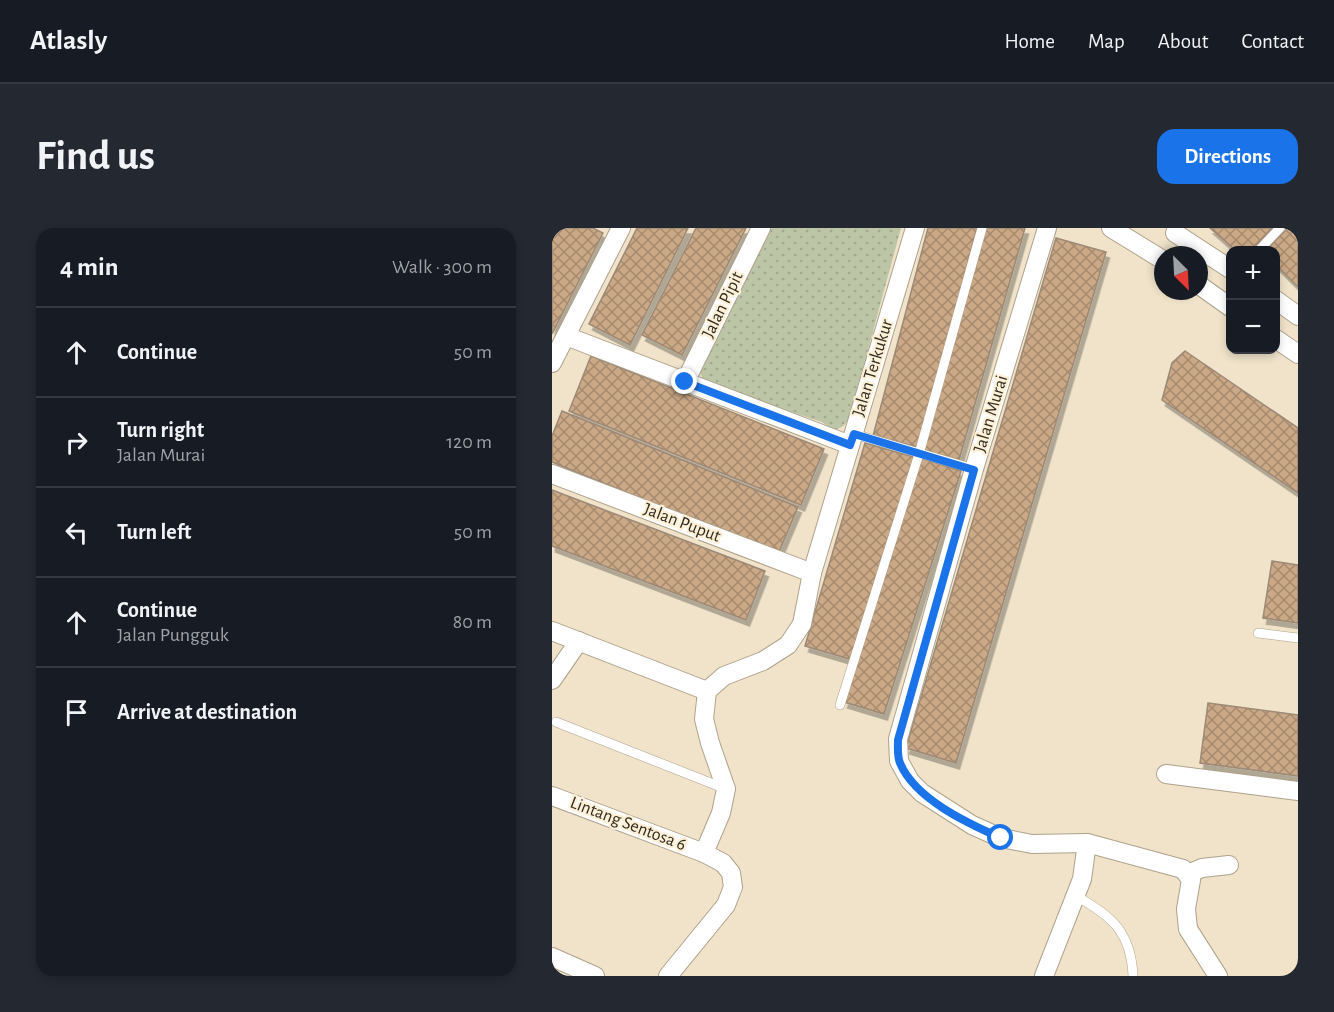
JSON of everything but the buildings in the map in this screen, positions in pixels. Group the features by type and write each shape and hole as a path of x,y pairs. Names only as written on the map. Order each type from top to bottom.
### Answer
{"street":[{"path":"552,363 621,228"},
{"name":"Jalan Pipit","path":"685,382 761,228"},
{"name":"Jalan Terkukur","path":"707,691 724,676 763,660 788,645 802,624 812,573 915,228"},
{"name":"Jalan Murai","path":"1047,228 974,470 898,740 899,761 910,781 922,794 972,825 1001,838 1032,844 1088,843"},
{"path":"1111,228 1154,254"},
{"path":"1169,246 1177,230 1226,266"},
{"path":"1208,291 1226,304"},
{"path":"1280,303 1298,316"},
{"path":"566,336 685,382 852,439"},
{"path":"1280,342 1298,354"},
{"name":"Jalan Puput","path":"552,474 812,573"},
{"path":"552,631 707,691 704,719 726,789 721,813 704,853"},
{"path":"552,680 579,641"},
{"path":"1166,774 1298,791"},
{"name":"Lintang Sentosa 6","path":"552,796 704,853 723,863 731,873 733,887 726,905 668,976"},
{"path":"1044,976 1082,879 1088,843 1183,868 1191,880 1186,909 1188,929 1218,976"},
{"path":"1188,874 1202,868 1229,865"},
{"path":"552,957 572,972 595,976"}],"lane":[{"path":"840,705 919,454 982,228"},
{"path":"1263,246 1280,228"},
{"path":"852,439 919,454 974,470"},
{"path":"1258,633 1298,638"},
{"path":"556,722 726,789"},
{"path":"1076,896 1101,910 1115,923 1130,952 1133,976"}],"green space":[{"path":"771,228 901,228 850,416 845,424 833,430 822,422 704,383 699,369"}],"route":[{"path":"685,382 850,445 854,434 974,470 898,740 899,761 910,781 922,794 972,825 1001,838"}]}
